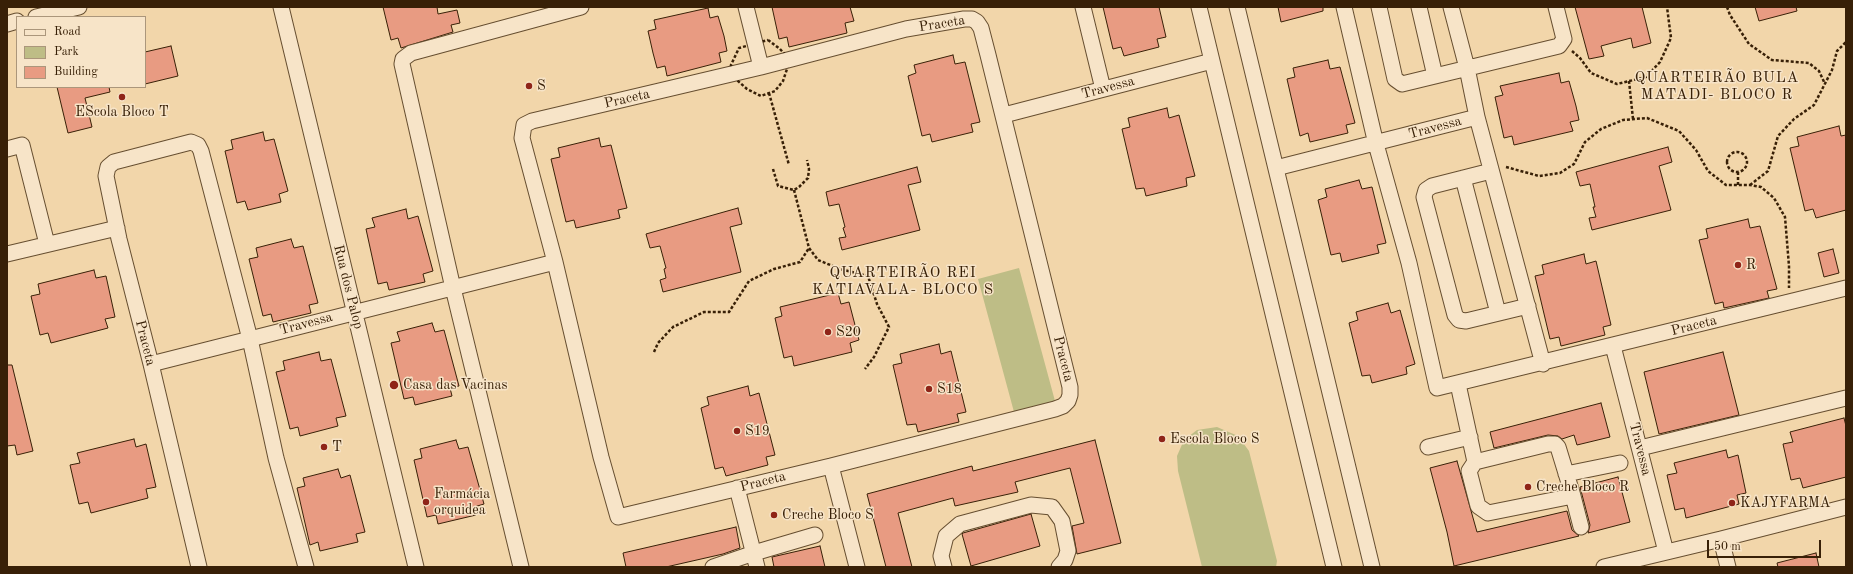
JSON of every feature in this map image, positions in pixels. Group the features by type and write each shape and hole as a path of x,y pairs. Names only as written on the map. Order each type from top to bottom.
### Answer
{"street":[{"path":"40,16 79,7"},
{"name":"Rua dos Palop","path":"281,7 416,567"},
{"path":"521,567 453,288 427,170 402,69 403,59 411,53 581,7"},
{"path":"746,7 761,67"},
{"path":"1083,7 1103,89"},
{"path":"1199,7 1334,567"},
{"path":"1237,7 1372,567"},
{"path":"1344,7 1376,144"},
{"path":"1379,7 1395,79 1402,84 1559,46 1564,39 1556,7"},
{"path":"1419,7 1435,76"},
{"path":"1452,7 1477,117 1543,364"},
{"name":"Praceta","path":"964,19 972,19 978,22 981,28 1004,115 1070,387 1068,401 1063,406 1055,409 831,466 618,517 601,457 555,262 522,138 524,125 532,121 761,67 906,29 964,19"},
{"name":"Travessa","path":"1004,115 1212,61"},
{"name":"Travessa","path":"1276,168 1376,144 1477,117"},
{"name":"Praceta","path":"199,567 117,228 106,176 108,167 114,162 192,142 198,145 201,151 250,339 276,458 306,567"},
{"name":"Praceta","path":"1376,144 1409,263 1438,388 1543,364 1846,288"},
{"path":"7,149 22,145 47,244"},
{"path":"1490,167 1463,178 1432,186 1426,190 1424,196 1455,315 1459,320 1466,321 1528,306"},
{"path":"1463,178 1498,313"},
{"path":"7,254 117,228"},
{"name":"Travessa","path":"151,364 555,262"},
{"name":"Travessa","path":"1613,346 1666,552"},
{"path":"1458,384 1475,462"},
{"path":"1640,448 1846,398"},
{"path":"1428,447 1470,437"},
{"path":"1573,496 1488,513 1478,506 1469,471 1475,462 1548,444 1554,444 1558,447 1573,496 1581,527"},
{"path":"1566,474 1620,463"},
{"path":"831,466 857,567"},
{"path":"737,488 756,560"},
{"path":"944,567 941,556 946,536 960,524 1031,505 1052,508 1062,521 1068,551 1065,560 1059,567"},
{"path":"1604,567 1846,507"},
{"path":"713,567 756,560 814,536"},
{"path":"1721,539 1728,567"}],"path":[{"path":"1562,43 1580,58 1590,73 1617,84 1646,77 1660,62 1671,38 1667,7"},
{"path":"1728,7 1730,15 1749,44 1772,60 1809,63 1819,71 1825,85"},
{"path":"1750,185 1768,172 1778,136 1794,119 1814,105 1832,70 1837,51 1846,42"},
{"path":"1629,81 1633,120"},
{"path":"769,93 789,164"},
{"path":"1490,167 1539,176 1560,172 1574,164 1585,142 1601,129 1622,120 1647,118 1679,131 1696,150 1708,171 1726,185 1750,185 1761,187 1774,198 1785,217 1789,266 1789,294 1795,301"},
{"path":"1737,152 1744,154 1747,161 1746,167 1738,172 1728,169 1726,163 1730,155 1737,152"},
{"path":"773,169 778,186 794,190 808,178 809,169 807,160"},
{"path":"1738,172 1738,185"},
{"path":"794,190 809,248 818,260 840,269 868,276 877,304 889,327 874,357 865,369"},
{"path":"654,352 658,343 673,327 704,312 729,312 749,281 774,269 800,262 809,248"}],"green space":[{"path":"1019,268 1055,401 1014,412 978,279"},
{"path":"1217,427 1238,436 1249,451 1277,561 1276,567 1202,567 1178,471 1177,456 1184,440 1197,430"}],"building":[{"path":"383,7 437,7 438,14 457,10 460,23 451,25 453,32 401,48 398,38 391,40"},
{"path":"772,7 850,7 854,21 845,23 847,33 789,47 787,37 779,39"},
{"path":"1103,7 1159,7 1166,37 1157,39 1159,47 1124,56 1121,47 1113,49"},
{"path":"1278,7 1323,7 1323,11 1281,22"},
{"path":"1575,7 1642,7 1651,43 1633,48 1631,38 1601,46 1604,56 1589,59"},
{"path":"1755,7 1796,7 1797,11 1759,21"},
{"path":"708,8 710,18 718,16 724,36 727,51 719,53 721,62 667,76 665,66 657,68 653,53 648,31 656,29 654,20"},
{"path":"171,46 178,76 146,84 146,52"},
{"path":"953,55 955,64 965,62 980,122 971,124 973,132 932,142 930,134 922,136 908,76 916,73 914,65"},
{"path":"1328,60 1330,69 1340,67 1355,123 1346,125 1348,133 1310,142 1308,133 1300,136 1287,79 1295,77 1293,68"},
{"path":"1559,73 1561,83 1569,81 1576,106 1579,120 1570,122 1573,131 1514,145 1512,136 1504,138 1495,97 1503,95 1500,86"},
{"path":"57,88 109,88 110,92 85,98 92,127 68,133"},
{"path":"1167,108 1169,118 1179,115 1195,176 1186,178 1187,186 1146,196 1144,188 1136,189 1122,129 1130,127 1128,118"},
{"path":"1839,126 1841,136 1846,135 1846,210 1816,218 1813,209 1805,211 1790,148 1799,146 1797,137"},
{"path":"263,132 265,141 274,139 288,191 279,194 281,202 248,210 245,201 237,203 225,151 233,149 231,140"},
{"path":"599,138 601,147 611,145 627,208 618,210 620,218 576,228 574,220 566,222 551,159 560,157 558,148"},
{"path":"1668,147 1672,162 1659,166 1671,210 1592,230 1589,218 1596,217 1590,184 1580,186 1576,172"},
{"path":"917,167 921,182 908,185 920,230 842,250 839,238 846,237 839,204 829,206 826,192"},
{"path":"1359,180 1362,189 1372,187 1386,243 1377,245 1379,253 1342,262 1340,253 1331,255 1318,200 1327,197 1325,189"},
{"path":"738,208 742,224 730,227 741,272 663,292 660,280 666,278 664,269 666,268 660,246 650,248 646,234"},
{"path":"406,209 408,219 418,216 433,271 423,274 425,282 389,290 387,282 378,284 366,229 375,227 372,218"},
{"name":"R","path":"1748,219 1750,228 1760,226 1777,289 1767,291 1769,298 1724,308 1723,302 1715,304 1699,240 1708,238 1706,229"},
{"path":"291,239 294,248 303,246 318,303 309,305 311,313 273,322 271,314 263,316 249,259 258,257 256,248"},
{"path":"1833,249 1839,273 1824,277 1818,253"},
{"path":"1584,254 1586,264 1596,261 1611,325 1603,327 1605,335 1561,346 1559,337 1550,339 1535,276 1544,274 1542,265"},
{"path":"94,270 96,278 106,276 115,317 105,319 108,328 51,343 48,333 40,335 31,296 40,294 38,284"},
{"name":"S20","path":"838,293 841,304 849,302 859,340 850,343 852,352 794,366 792,356 784,358 775,318 782,316 780,307"},
{"path":"1388,303 1391,313 1400,310 1415,364 1406,367 1407,374 1372,383 1370,375 1362,376 1349,323 1358,320 1356,312"},
{"path":"432,323 435,332 444,330 459,386 450,388 452,396 415,405 413,397 404,399 391,343 400,341 397,332"},
{"name":"S18","path":"939,344 941,354 951,351 966,412 957,414 959,422 918,432 916,424 907,425 893,365 902,363 900,354"},
{"path":"319,352 321,361 331,359 346,416 336,418 338,426 300,436 298,427 290,429 276,372 285,370 283,361"},
{"path":"1723,352 1739,415 1659,434 1644,372"},
{"path":"7,365 12,365 33,451 17,455 15,445 7,446"},
{"name":"S19","path":"748,386 750,396 759,393 775,455 766,457 768,465 726,476 723,467 715,469 701,408 709,405 707,397"},
{"path":"1601,403 1610,437 1577,445 1574,435 1562,439 1558,436 1548,435 1494,448 1490,432"},
{"path":"1844,418 1846,426 1846,477 1803,488 1800,478 1791,480 1783,444 1793,442 1790,432"},
{"path":"134,439 136,447 146,444 156,487 146,489 148,498 91,513 88,502 79,504 70,465 80,463 77,453"},
{"path":"456,440 459,449 468,447 484,504 474,507 476,515 438,524 436,515 427,517 414,460 422,458 420,449"},
{"path":"1095,440 1121,543 1077,554 1072,526 1084,523 1070,468 1015,482 1018,492 955,506 953,498 898,513 912,567 886,567 867,494 972,466 973,471"},
{"path":"1726,450 1728,458 1738,455 1746,493 1737,495 1739,504 1686,518 1684,508 1675,510 1667,475 1677,473 1674,463"},
{"path":"1457,461 1477,532 1567,511 1572,530 1579,536 1454,566 1447,532 1430,468"},
{"path":"338,469 341,478 350,475 365,532 356,534 358,542 320,551 318,542 310,545 297,488 305,486 303,478"},
{"path":"1618,477 1630,522 1588,533 1590,525 1580,487"},
{"path":"1031,514 1040,546 971,566 962,534 963,533"},
{"path":"736,527 740,548 723,554 666,567 626,567 623,553"},
{"path":"820,546 825,567 774,567 772,557"},
{"path":"1816,553 1819,567 1778,567 1777,563"}],"place":[{"name":"S","path":"529,86"},
{"name":"EScola Bloco T","path":"122,97"},
{"name":"R","path":"1738,265"},
{"name":"S20","path":"828,332"},
{"name":"Casa das Vacinas","path":"394,385"},
{"name":"S18","path":"929,389"},
{"name":"S19","path":"737,431"},
{"name":"Escola Bloco S","path":"1162,439"},
{"name":"T","path":"324,447"},
{"name":"Creche Bloco R","path":"1528,487"},
{"name":"Farmácia orquidea","path":"426,502"},
{"name":"KAJYFARMA","path":"1732,503"},
{"name":"Creche Bloco S","path":"774,515"}],"district":[{"name":"QUARTEIRÃO BULA MATADI- BLOCO R","path":"1717,86"},
{"name":"QUARTEIRÃO REI KATIAVALA- BLOCO S","path":"903,282"}]}
